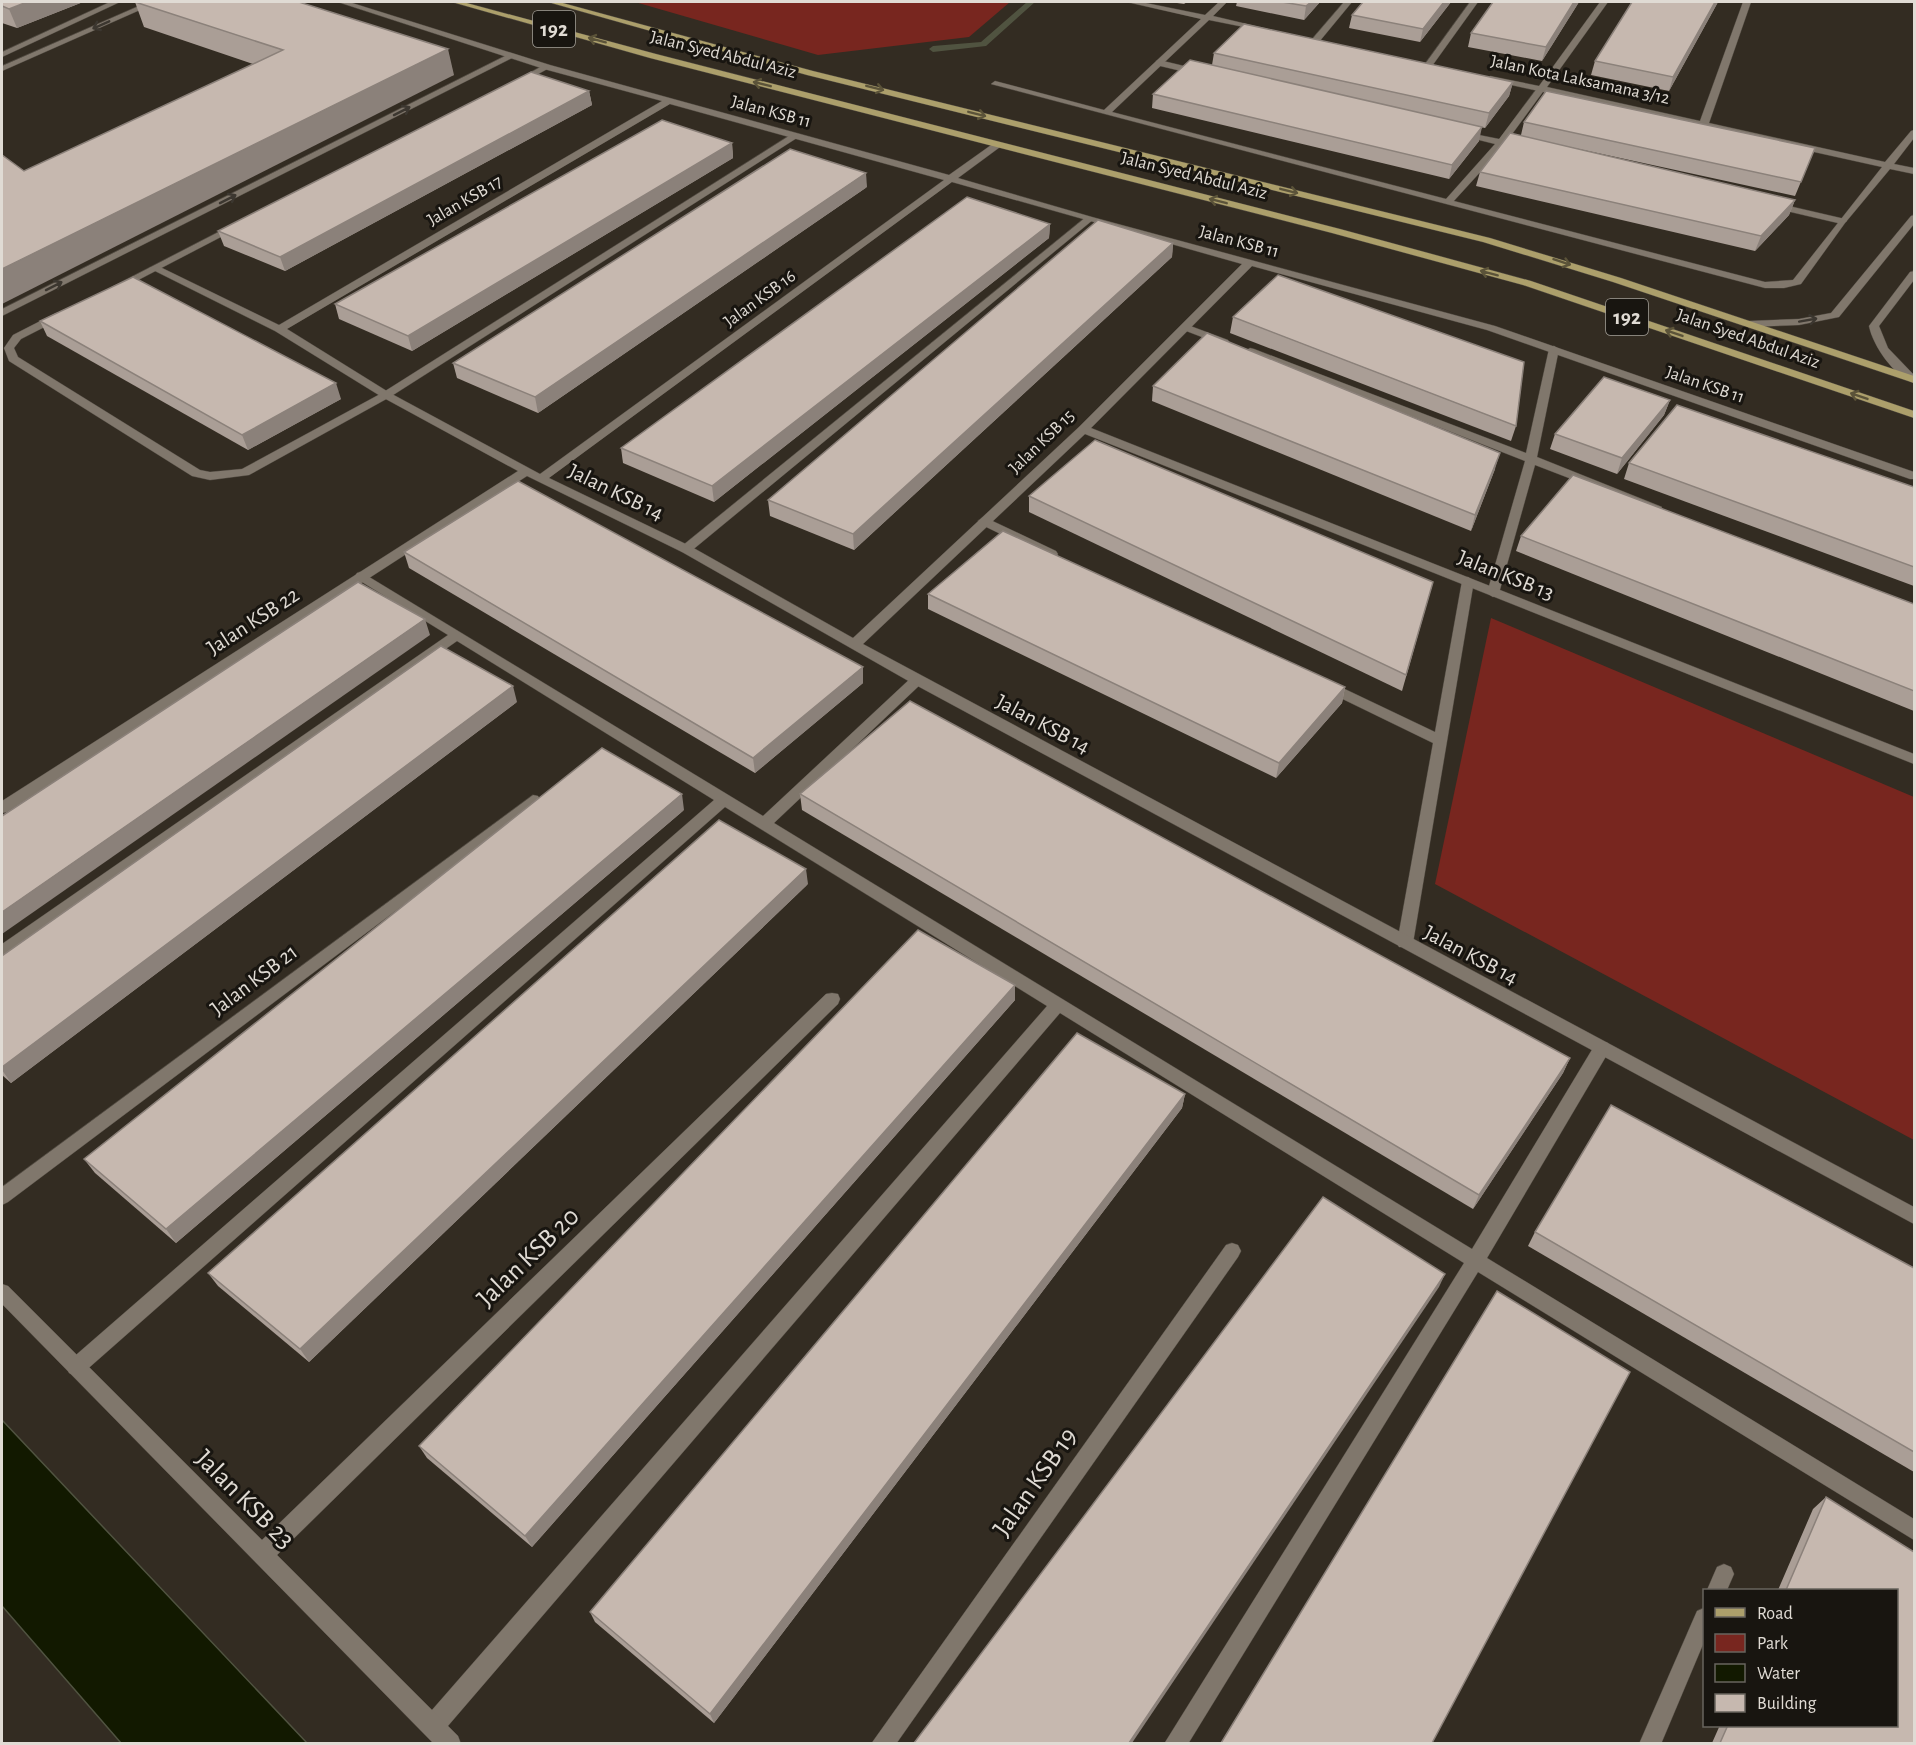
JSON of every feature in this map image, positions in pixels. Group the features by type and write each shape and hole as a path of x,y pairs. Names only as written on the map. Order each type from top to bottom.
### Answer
{"main road":[{"name":"Jalan Syed Abdul Aziz","path":"456,2 997,145 1336,231 1527,283 1914,415"},
{"name":"Jalan Syed Abdul Aziz","path":"552,2 830,77 1551,258 1914,380"}],"street":[{"path":"3,53 116,2"},
{"path":"2,69 154,2"},
{"name":"Jalan KSB 11","path":"342,2 547,67 952,178 1089,219 1491,328 1914,476"},
{"path":"1131,2 1273,31"},
{"path":"1106,113 1223,2"},
{"path":"1316,40 1348,2"},
{"path":"1429,64 1474,2"},
{"path":"1449,201 1502,142 1604,2"},
{"path":"1704,124 1747,2"},
{"path":"1305,38 1327,43"},
{"path":"3,53 23,61"},
{"path":"2,313 513,56"},
{"path":"1418,62 1439,67"},
{"path":"1159,63 1216,76"},
{"path":"504,89 547,67"},
{"name":"Jalan Kota Laksamana 3/12","path":"1481,76 1914,171"},
{"path":"995,84 1765,285 1797,282 1842,221 1914,133"},
{"name":"Jalan KSB 17","path":"279,329 669,101"},
{"path":"1456,132 1536,150"},
{"path":"70,310 17,337 9,348 13,359 196,473 210,476 245,472 386,395 795,136"},
{"name":"Jalan KSB 16","path":"541,479 997,145"},
{"path":"1763,203 1842,221"},
{"path":"1749,324 1799,322 1835,315 1914,218"},
{"path":"112,290 249,219"},
{"path":"686,549 1089,219"},
{"name":"Jalan KSB 15","path":"855,644 1083,429 1250,262"},
{"name":"Jalan KSB 14","path":"154,268 279,329 386,395 541,479 686,549 917,680 1914,1216"},
{"path":"1914,274 1874,326 1875,339 1888,356 1914,380"},
{"path":"1185,327 1673,513"},
{"path":"1493,593 1531,459 1554,349"},
{"name":"Jalan KSB 13","path":"1083,429 1914,759"},
{"name":"Jalan KSB 22","path":"2,808 527,471"},
{"path":"984,522 1069,562"},
{"path":"362,576 1914,1530"},
{"path":"1405,943 1468,582"},
{"path":"2,952 457,635"},
{"path":"1314,679 1441,741"},
{"path":"764,824 917,680"},
{"path":"76,1367 725,799"},
{"name":"Jalan KSB 21","path":"2,1197 533,800"},
{"name":"Jalan KSB 20","path":"263,1554 832,999"},
{"path":"433,1726 1058,1004"},
{"path":"1175,1743 1475,1261 1602,1048"},
{"name":"Jalan KSB 19","path":"882,1743 1232,1251"},
{"name":"Jalan KSB 23","path":"2,1292 450,1743"},
{"path":"1650,1743 1703,1620"}],"green space":[{"path":"635,2 1010,2 969,37 818,55"},
{"path":"1491,618 1914,797 1914,1140 1435,884"}],"water":[{"path":"2,1420 307,1743 121,1743 2,1606"}],"building":[{"path":"2,2 27,2 9,9 2,6"},
{"path":"135,2 299,2 448,49 2,269 2,155 24,171 283,50"},
{"path":"1282,2 1311,2 1306,6"},
{"path":"1363,2 1444,2 1423,29 1352,15"},
{"path":"1493,2 1574,2 1546,47 1471,33"},
{"path":"1632,2 1715,2 1673,77 1595,61"},
{"path":"1244,24 1513,82 1489,113 1214,53"},
{"path":"1190,60 1482,127 1452,165 1153,94"},
{"path":"531,72 589,91 280,257 218,231"},
{"path":"1546,91 1815,148 1801,182 1524,122"},
{"path":"662,120 732,143 408,336 335,304"},
{"path":"1510,133 1795,200 1761,236 1480,172"},
{"path":"790,149 866,173 535,397 453,363"},
{"path":"967,197 1050,224 712,486 621,448"},
{"path":"1098,220 1173,243 853,534 768,500"},
{"path":"1278,275 1524,362 1516,426 1233,317"},
{"path":"133,277 336,383 242,435 40,321"},
{"path":"1207,333 1500,453 1475,515 1153,386"},
{"path":"1604,377 1670,400 1622,458 1555,434"},
{"path":"1677,405 1914,487 1914,567 1629,463"},
{"path":"1095,440 1433,582 1406,675 1029,496"},
{"path":"1573,475 1914,604 1914,691 1521,536"},
{"path":"518,481 863,667 753,758 404,552"},
{"path":"1003,531 1345,687 1279,763 928,594"},
{"path":"358,582 425,619 2,912 2,816"},
{"path":"441,646 513,686 2,1067 2,956"},
{"path":"910,701 1570,1058 1479,1195 800,794"},
{"path":"602,748 682,794 166,1229 84,1159"},
{"path":"719,820 806,869 300,1349 208,1273"},
{"path":"918,930 1015,985 525,1536 419,1446"},
{"path":"1077,1033 1185,1094 710,1714 590,1612"},
{"path":"1611,1105 1914,1268 1914,1452 1535,1232"},
{"path":"1323,1197 1445,1274 1129,1743 914,1743"},
{"path":"1497,1291 1630,1372 1432,1743 1221,1743"},
{"path":"1826,1497 1914,1552 1914,1743 1720,1743 1727,1727 1898,1727 1898,1589 1786,1589"}],"waterway":[{"path":"933,49 983,44 1031,2"}]}
